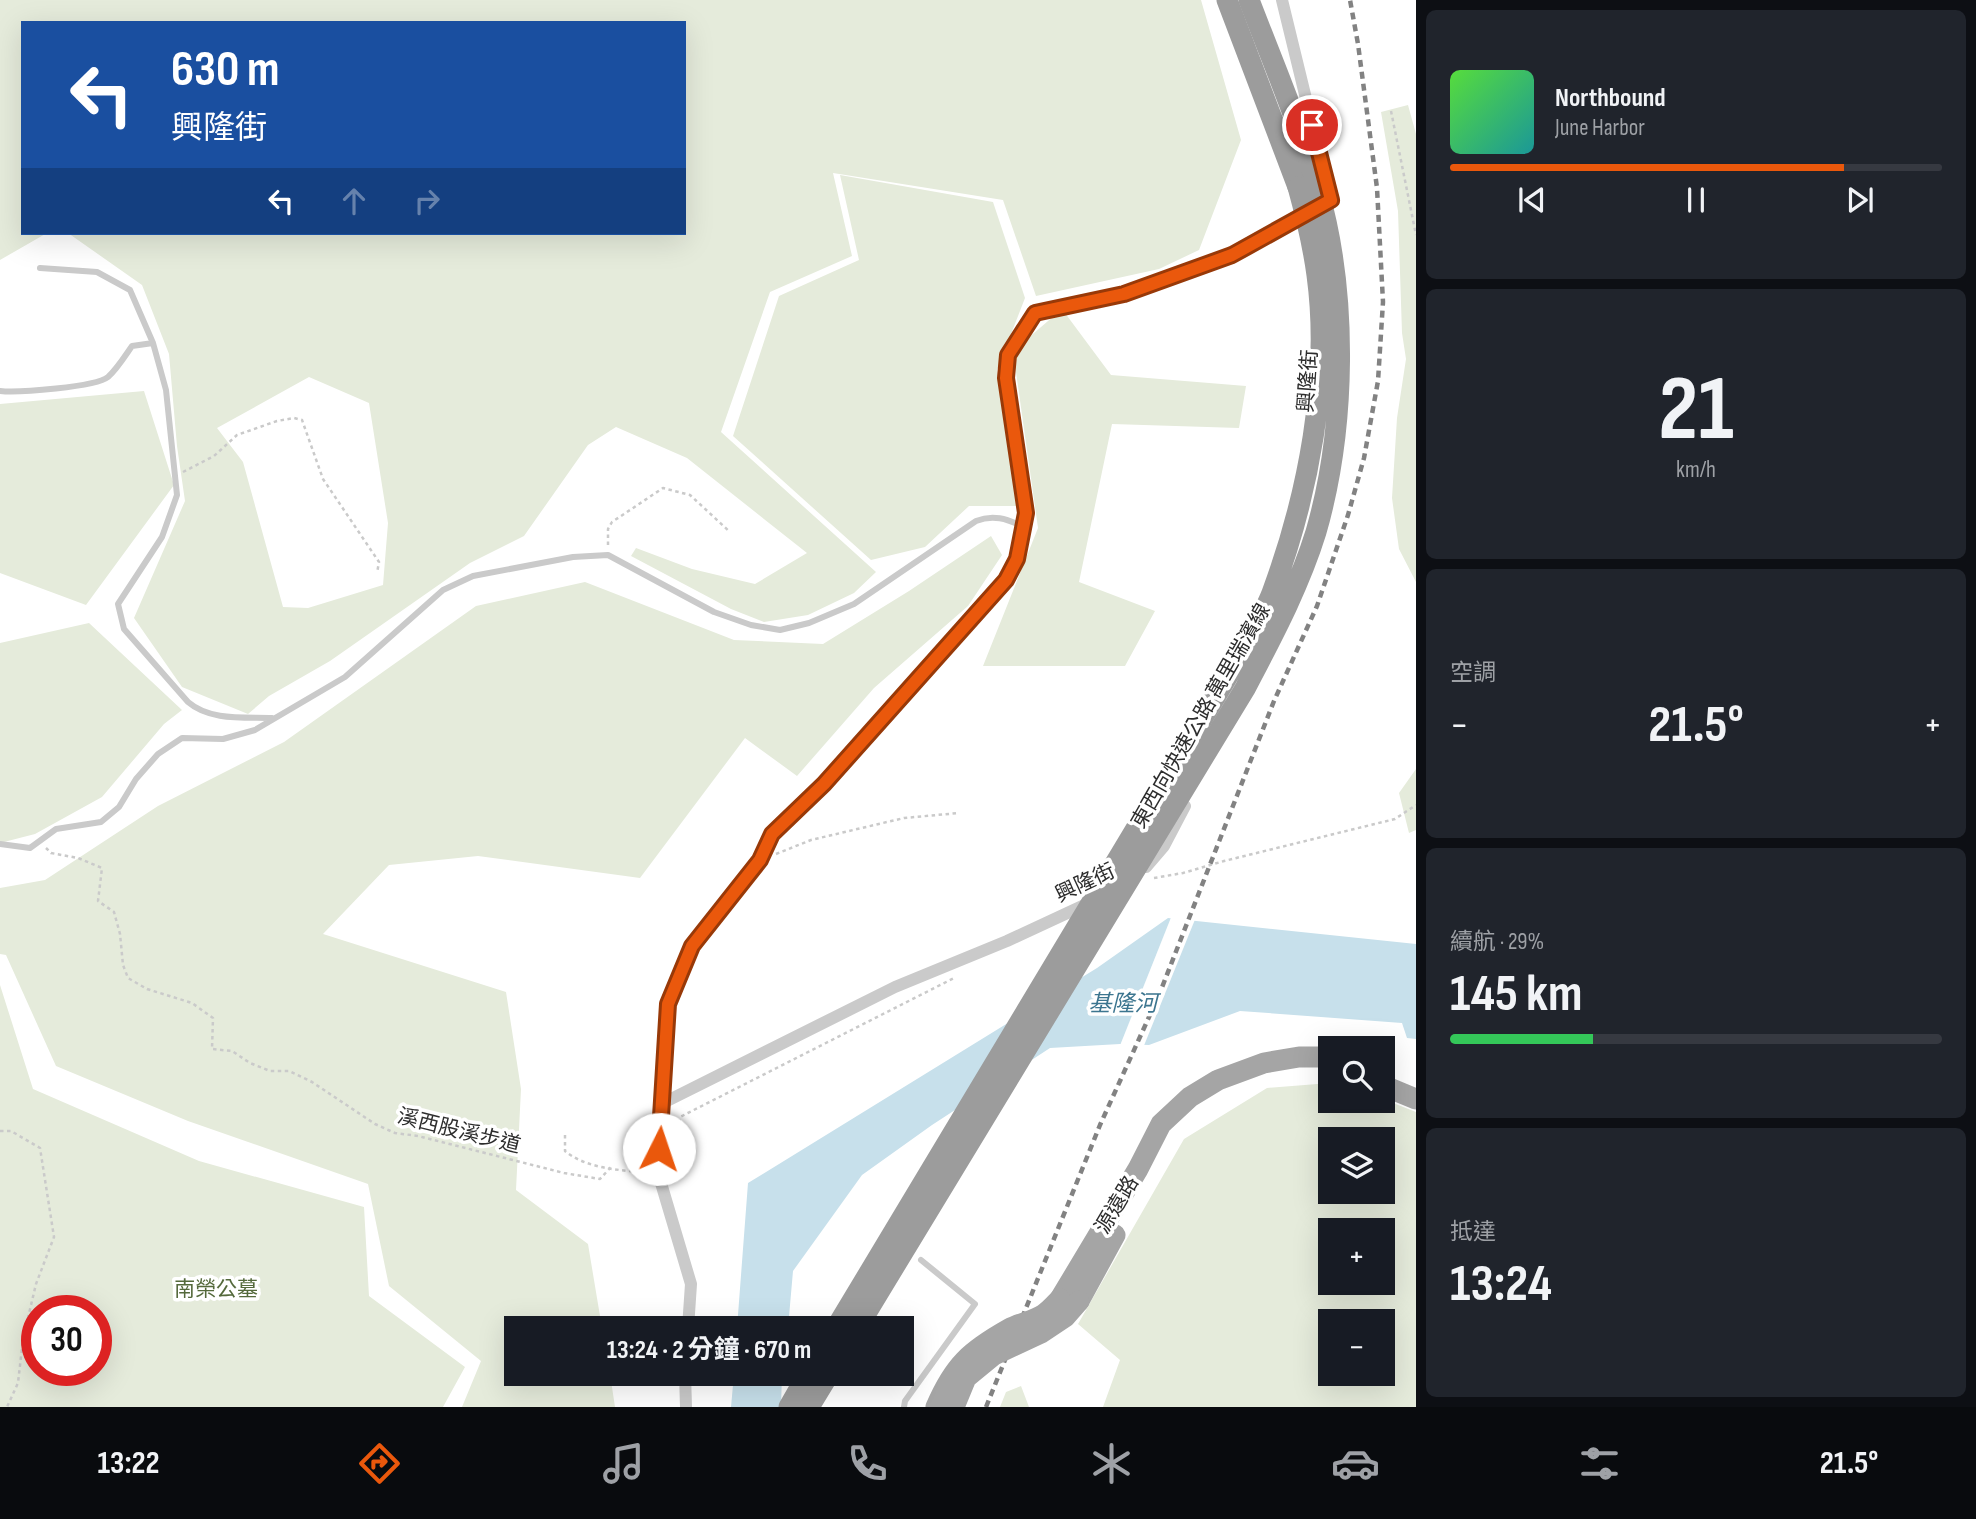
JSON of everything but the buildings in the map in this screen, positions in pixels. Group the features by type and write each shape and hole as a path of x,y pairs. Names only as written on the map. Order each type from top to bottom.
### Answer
{"highway":[{"name":"東西向快速公路 萬里瑞濱線","path":"842,1316 1238,659 1271,595 1298,512 1312,446 1318,397 1321,335 1317,276 1309,227 1298,187 1227,0"},
{"name":"東西向快速公路 萬里瑞濱線","path":"864,1316 1246,687 1289,604 1316,532 1332,456 1339,388 1335,282 1319,192 1305,146 1249,0"},
{"path":"789,1407 801,1386"},
{"path":"809,1407 822,1386"}],"main road":[{"name":"源遠路","path":"954,1407 967,1378 994,1355 1041,1333 1065,1317 1070,1300 1161,1124 1190,1097 1218,1080 1264,1063 1318,1057"},
{"name":"源遠路","path":"936,1407 960,1363 976,1350 1011,1328 1070,1300 1176,1126 1203,1102 1240,1083 1284,1069 1318,1068"},
{"path":"1395,1079 1416,1086"},
{"path":"1395,1090 1416,1099"}],"street":[{"name":"興隆街","path":"663,1103 895,987 1007,941 1134,882 1164,845 1252,682 1300,527 1324,420 1330,360 1331,200 1282,0"},
{"path":"689,1316 691,1284 658,1172 668,1004 692,946 760,860 772,834 824,784 1006,580 1017,559 1024,527 1025,505 1006,378 1008,355 1035,313 1124,294 1232,255 1331,200"},
{"path":"685,1386 686,1407"}],"lane":[{"path":"40,268 97,272 130,290 153,343 166,390 177,495 162,537 118,604 124,629 198,710 215,715 274,719"},
{"path":"0,391 14,393 89,384 107,378 132,346 153,343"},
{"path":"0,844 30,848 56,829 101,822 119,807 136,779 158,754 183,738 223,739 255,730 345,677 443,590 473,576 573,556 608,555 714,612 751,625 780,630 809,623 854,604 976,521 993,517 1024,527"},
{"path":"904,1407 905,1401 975,1304 920,1260"}],"path":[{"path":"1391,111 1416,235"},
{"path":"174,477 214,456 237,435 277,421 294,418 302,420 323,479 379,562 377,573"},
{"path":"608,555 608,529 612,522 663,488 690,495 730,532"},
{"path":"1134,882 1183,873 1224,860 1395,819 1416,805"},
{"path":"760,860 811,840 904,818 959,813"},
{"name":"溪西股溪步道","path":"38,842 51,853 78,858 102,868 98,901 114,912 120,934 123,965 128,978 147,989 192,1003 213,1018 212,1049 232,1051 250,1063 270,1071 289,1072 312,1082 375,1124 395,1133 418,1136 517,1162 600,1179 611,1167"},
{"path":"672,1172 680,1117 965,973"},
{"path":"0,1131 11,1131 40,1149 54,1237 36,1284 23,1339 18,1382 7,1407"},
{"path":"565,1135 565,1151 588,1164 658,1172"}],"green space":[{"path":"0,0 1201,0 1241,140 1199,250 1159,269 1036,296 1003,200 833,173 852,256 770,292 721,432 876,572 854,593 808,615 764,622 731,609 631,556 636,548 692,569 755,584 807,553 687,458 616,427 588,445 524,536 470,563 330,661 269,696 248,714 182,687 134,618 185,501 169,354 142,285 71,235 686,235 686,21 21,21 21,235 44,235 0,260","holes":["309,377 369,403 388,523 383,585 308,608 283,607 243,462 217,428"]},
{"path":"1408,105 1416,134 1416,582 1399,549 1392,498 1397,418 1406,359 1402,333 1398,211 1381,112"},
{"path":"840,175 993,202 1025,298 997,370 1021,506 969,506 925,547 871,560 733,436 779,296 859,260"},
{"path":"1062,309 1111,375 1246,386 1239,428 1112,424 1079,582 1155,611 1125,666 983,666 1038,528 1013,351"},
{"path":"144,391 174,485 86,605 0,573 0,404"},
{"path":"991,536 1002,555 968,606 874,688 797,776 745,738 640,878 478,856 389,865 323,934 506,992 521,1089 516,1190 588,1244 600,1316 504,1316 504,1386 612,1386 615,1407 462,1407 481,1361 389,1286 368,1184 188,1121 56,1066 6,955 0,954 0,888 45,880 158,806 284,742 476,606 585,582 734,640 823,644"},
{"path":"89,623 182,710 164,724 102,797 35,834 0,843 0,643"},
{"path":"1416,769 1416,830 1409,833 1399,793"},
{"name":"南榮公墓","path":"0,985 33,1089 199,1161 364,1207 369,1296 465,1367 443,1407 0,1407"},
{"path":"1318,1084 1318,1113 1395,1113 1395,1104 1416,1112 1416,1407 1103,1407 1120,1360 1078,1324 1184,1139 1267,1088"},
{"path":"1021,1386 1029,1407 1000,1407 1006,1392"}],"water":[{"name":"基隆河","path":"1168,918 1416,944 1416,1039 1407,1038 1402,1023 1240,1011 1149,1045 1050,1048 932,1125 862,1175 793,1271 789,1316 738,1316 748,1183 1097,968"},
{"path":"733,1386 782,1386 781,1407 731,1407"}],"pier":[{"path":"1172,915 1196,917 1143,1048 1119,1048"}],"railway":[{"path":"986,1407 1100,1125 1159,995 1274,701 1317,606 1364,458 1378,381 1383,302 1377,188 1350,0"}],"route":[{"path":"659,1149 668,1004 692,946 760,860 772,834 824,784 1006,580 1017,559 1026,513 1006,378 1008,355 1035,313 1124,294 1232,255 1331,200 1312,125"}]}
